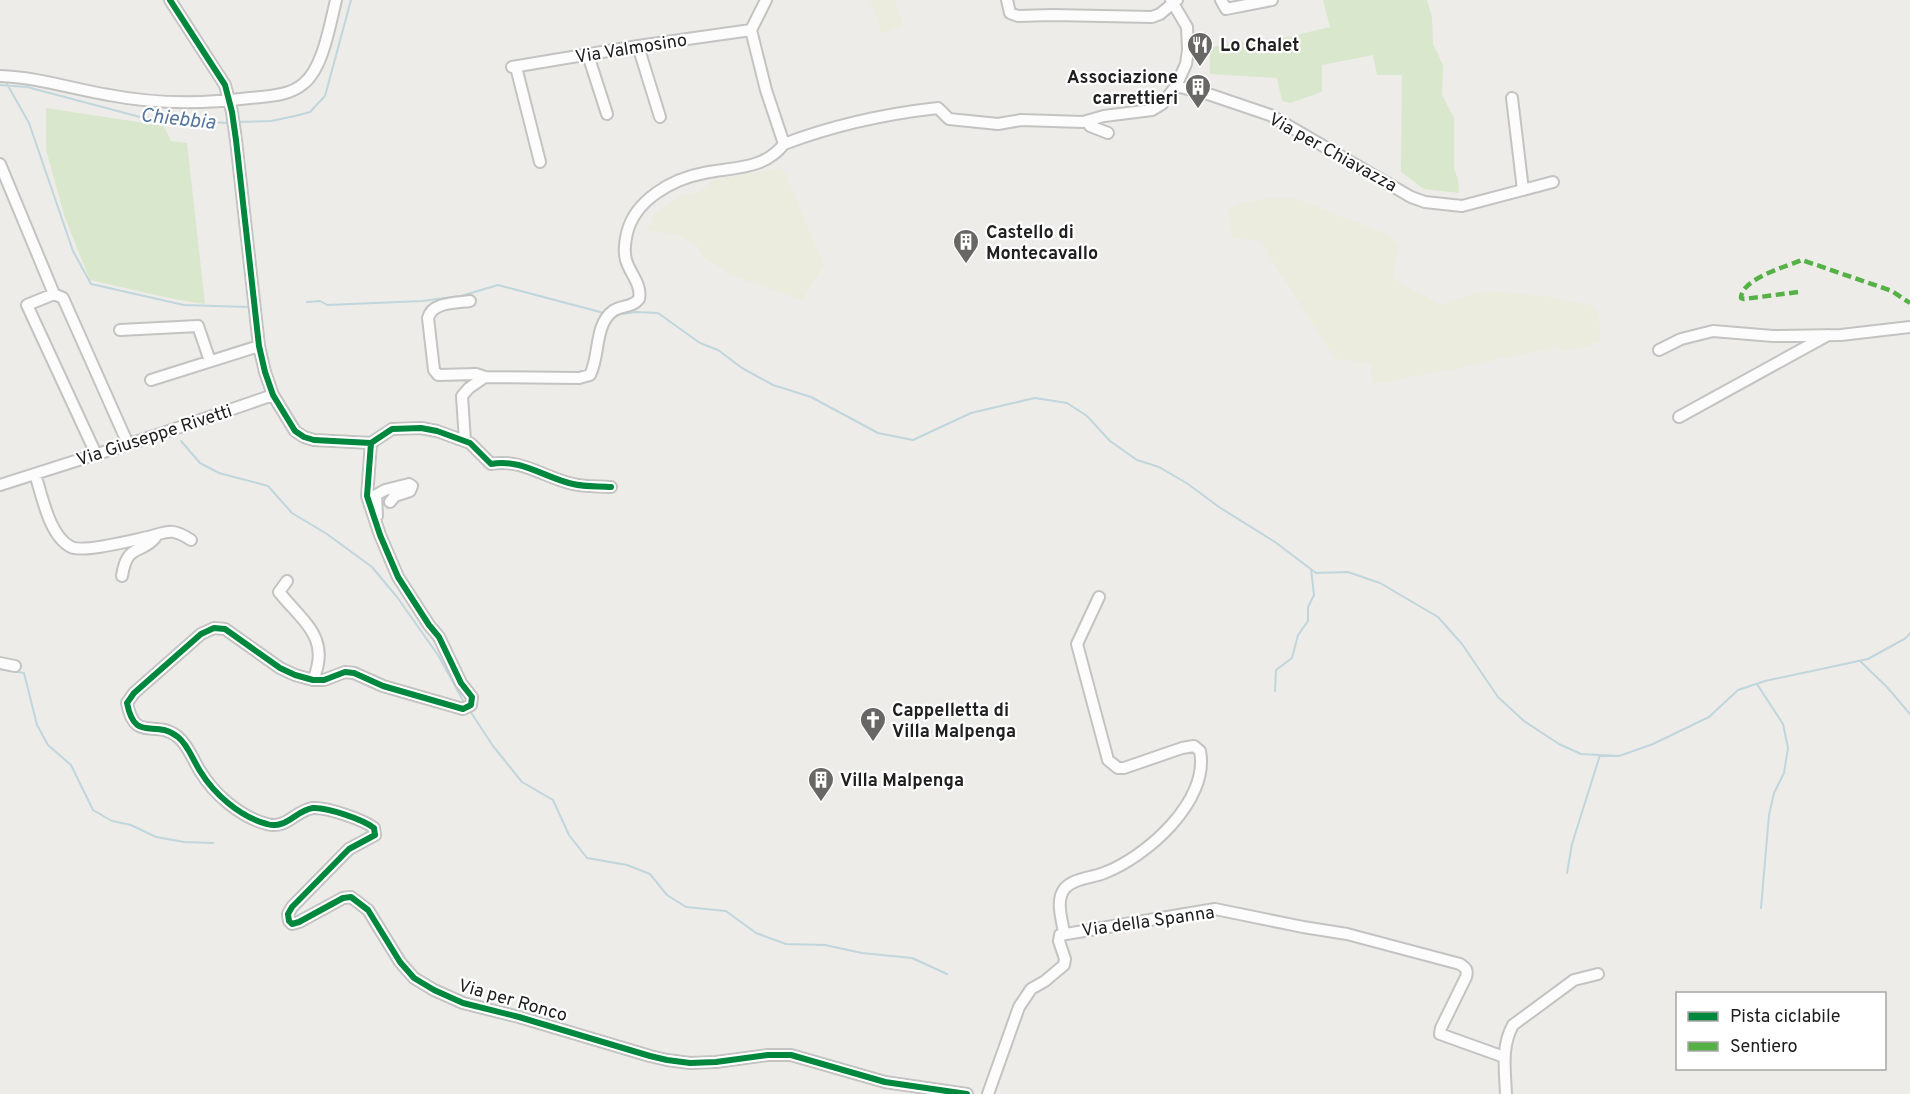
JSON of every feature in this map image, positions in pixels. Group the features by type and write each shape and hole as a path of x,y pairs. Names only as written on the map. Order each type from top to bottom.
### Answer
{"street":[{"path":"170,0 225,85 230,101 259,346 273,395 295,431 314,440 370,443 388,431 406,427 437,431 465,441 491,464 503,462 538,470 574,485 611,487"},
{"path":"0,76 44,81 146,101 230,101 279,95 303,84 315,70 320,60 336,0"},
{"path":"766,0 751,30 766,90 784,144"},
{"path":"470,301 434,308 429,313 434,370 438,375 587,377 592,372 599,338 610,315 635,304 639,299 638,283 626,260 625,246 631,221 649,198 675,183 703,173 743,168 766,160 784,144 865,118 938,108 949,119 957,120 998,123 1021,120 1088,122 1104,116 1152,110 1162,104 1176,86 1186,64 1187,27 1174,1 1160,14 1152,16 1018,16 1010,13 1007,0"},
{"path":"1221,0 1226,9 1272,0"},
{"name":"Via Valmosino","path":"540,162 514,67 751,30"},
{"path":"638,46 660,117"},
{"path":"588,55 607,114"},
{"name":"Via per Chiavazza","path":"1176,86 1270,115 1411,197 1425,202 1462,206 1554,182"},
{"path":"1512,98 1523,190"},
{"path":"1088,122 1090,126 1108,134"},
{"path":"0,164 54,294 63,298 128,444"},
{"path":"54,294 27,305 96,454"},
{"path":"120,330 198,326 210,361"},
{"path":"1659,350 1681,339 1713,331 1773,336 1828,335 1910,327"},
{"path":"1679,417 1828,335"},
{"path":"151,380 259,346"},
{"path":"465,441 462,396 485,377"},
{"name":"Via Giuseppe Rivetti","path":"0,485 273,395"},
{"path":"287,581 279,592 318,641 319,657 312,680 324,680 345,672 354,673 383,686 467,707 472,698 461,683 439,637 398,577 380,535 367,496 370,443"},
{"path":"36,474 54,530 69,546 79,549 156,535 165,531 175,532 191,540"},
{"path":"380,535 383,531 377,514 376,495 385,490 409,484 412,486 410,491 395,496 390,502"},
{"path":"122,576 124,563 128,556 154,540 156,535"},
{"name":"Via della Spanna","path":"1099,597 1077,644 1108,760 1118,768 1124,768 1194,746 1200,751 1201,759 1198,777 1187,805 1168,829 1150,845 1119,866 1072,883 1064,890 1060,901 1064,933 1215,909 1347,934 1460,964 1466,967 1468,972 1440,1034 1504,1057"},
{"name":"Via per Ronco","path":"312,680 280,668 225,629 214,628 201,634 134,693 127,703 134,723 142,728 159,729 174,734 182,740 201,773 220,797 250,816 267,824 277,825 313,808 351,817 374,828 375,835 349,849 292,907 288,914 292,924 306,919 343,898 351,897 368,910 400,962 414,978 463,1003 667,1060 716,1062 768,1055 791,1055 885,1082 967,1094"},
{"path":"0,663 15,666"},
{"path":"988,1094 1019,1007 1030,988 1045,981 1064,965 1065,959 1059,941 1060,935 1064,933"},
{"path":"1506,1094 1504,1057 1507,1035 1514,1025 1575,980 1598,974"}],"shaded area":[{"path":"870,0 895,0 903,26 882,34"},
{"path":"783,168 824,265 802,300 730,275 704,257 697,246 678,235 647,230 655,213 680,196 699,192 713,180"},
{"path":"1270,198 1297,199 1389,235 1399,246 1393,279 1442,305 1475,293 1497,292 1551,297 1594,306 1599,315 1600,341 1581,348 1561,351 1555,347 1510,358 1498,358 1486,363 1372,384 1371,363 1335,359 1261,241 1232,238 1228,209 1239,204"}],"green space":[{"path":"1323,0 1427,0 1432,18 1433,44 1443,65 1442,95 1454,118 1454,169 1458,179 1459,193 1424,189 1401,172 1402,75 1377,75 1373,55 1322,65 1322,92 1290,103 1282,101 1277,78 1210,74 1210,47 1255,40 1271,41 1330,27"},
{"path":"46,108 164,126 171,141 187,143 205,304 90,280 65,218 46,150"}],"waterway":[{"name":"Chiebbia","path":"237,122 271,121 310,112 325,96 351,0"},
{"path":"7,84 29,123 73,251 91,284 184,305 248,307"},
{"name":"Chiebbia","path":"0,85 27,87 140,117 155,119 169,115 229,123"},
{"path":"307,302 320,301 327,305 422,301 461,296 498,285 604,313"},
{"path":"615,315 636,312 658,313 700,343 718,350 742,368 773,385 811,397 878,433 913,440 971,413 1035,398 1067,403 1087,416 1110,441 1137,460 1159,467 1188,484 1219,507 1275,542 1316,573 1348,572 1380,583 1438,617 1462,644 1498,697 1524,721 1559,744 1581,754 1619,756 1653,744 1709,717 1738,690 1765,681 1868,659 1906,638 1910,633"},
{"path":"181,441 200,463 219,473 268,486 292,513 327,534 372,567 397,597 438,655 465,704"},
{"path":"1275,691 1276,670 1292,658 1298,635 1308,621 1308,607 1314,595 1311,569"},
{"path":"1861,662 1910,714"},
{"path":"0,669 24,673 37,725 48,745 71,765 93,810 112,821 131,825 156,837 184,842 213,843"},
{"path":"1757,684 1783,724 1788,748 1784,773 1774,793 1769,815 1761,908"},
{"path":"470,711 493,746 522,782 553,800 569,835 587,858 627,865 650,874 667,895 686,907 726,911 756,933 786,944 825,945 862,953 912,958 947,974"},
{"path":"1567,873 1572,844 1600,755"}],"marked path":[{"path":"1798,292 1741,298 1743,291 1756,279 1802,260 1892,291 1910,303"}],"cycle path":[{"path":"170,0 225,85 236,140 259,346 273,395 295,431 314,440 371,443 392,429 421,428 437,431 470,443 491,464 523,466 573,484 611,487"},
{"path":"371,443 367,496 380,535 398,577 439,637 461,683 472,697 471,705 463,709 383,686 354,673 345,672 324,680 313,680 295,675 280,668 225,629 214,628 201,634 134,693 127,703 135,723 141,727 170,732 182,740 206,780 229,804 247,816 274,825 285,822 301,812 319,808 362,821 374,828 375,835 349,849 292,907 288,914 289,921 292,924 299,922 343,898 351,897 368,910 400,962 414,978 434,990 463,1003 519,1017 650,1056 690,1063 768,1055 791,1055 885,1082 967,1094"}],"place":[{"name":"Lo Chalet","path":"1200,68"},
{"name":"Associazione carrettieri","path":"1198,110"},
{"name":"Castello di Montecavallo","path":"966,265"},
{"name":"Cappelletta di Villa Malpenga","path":"873,743"},
{"name":"Villa Malpenga","path":"821,803"}]}
